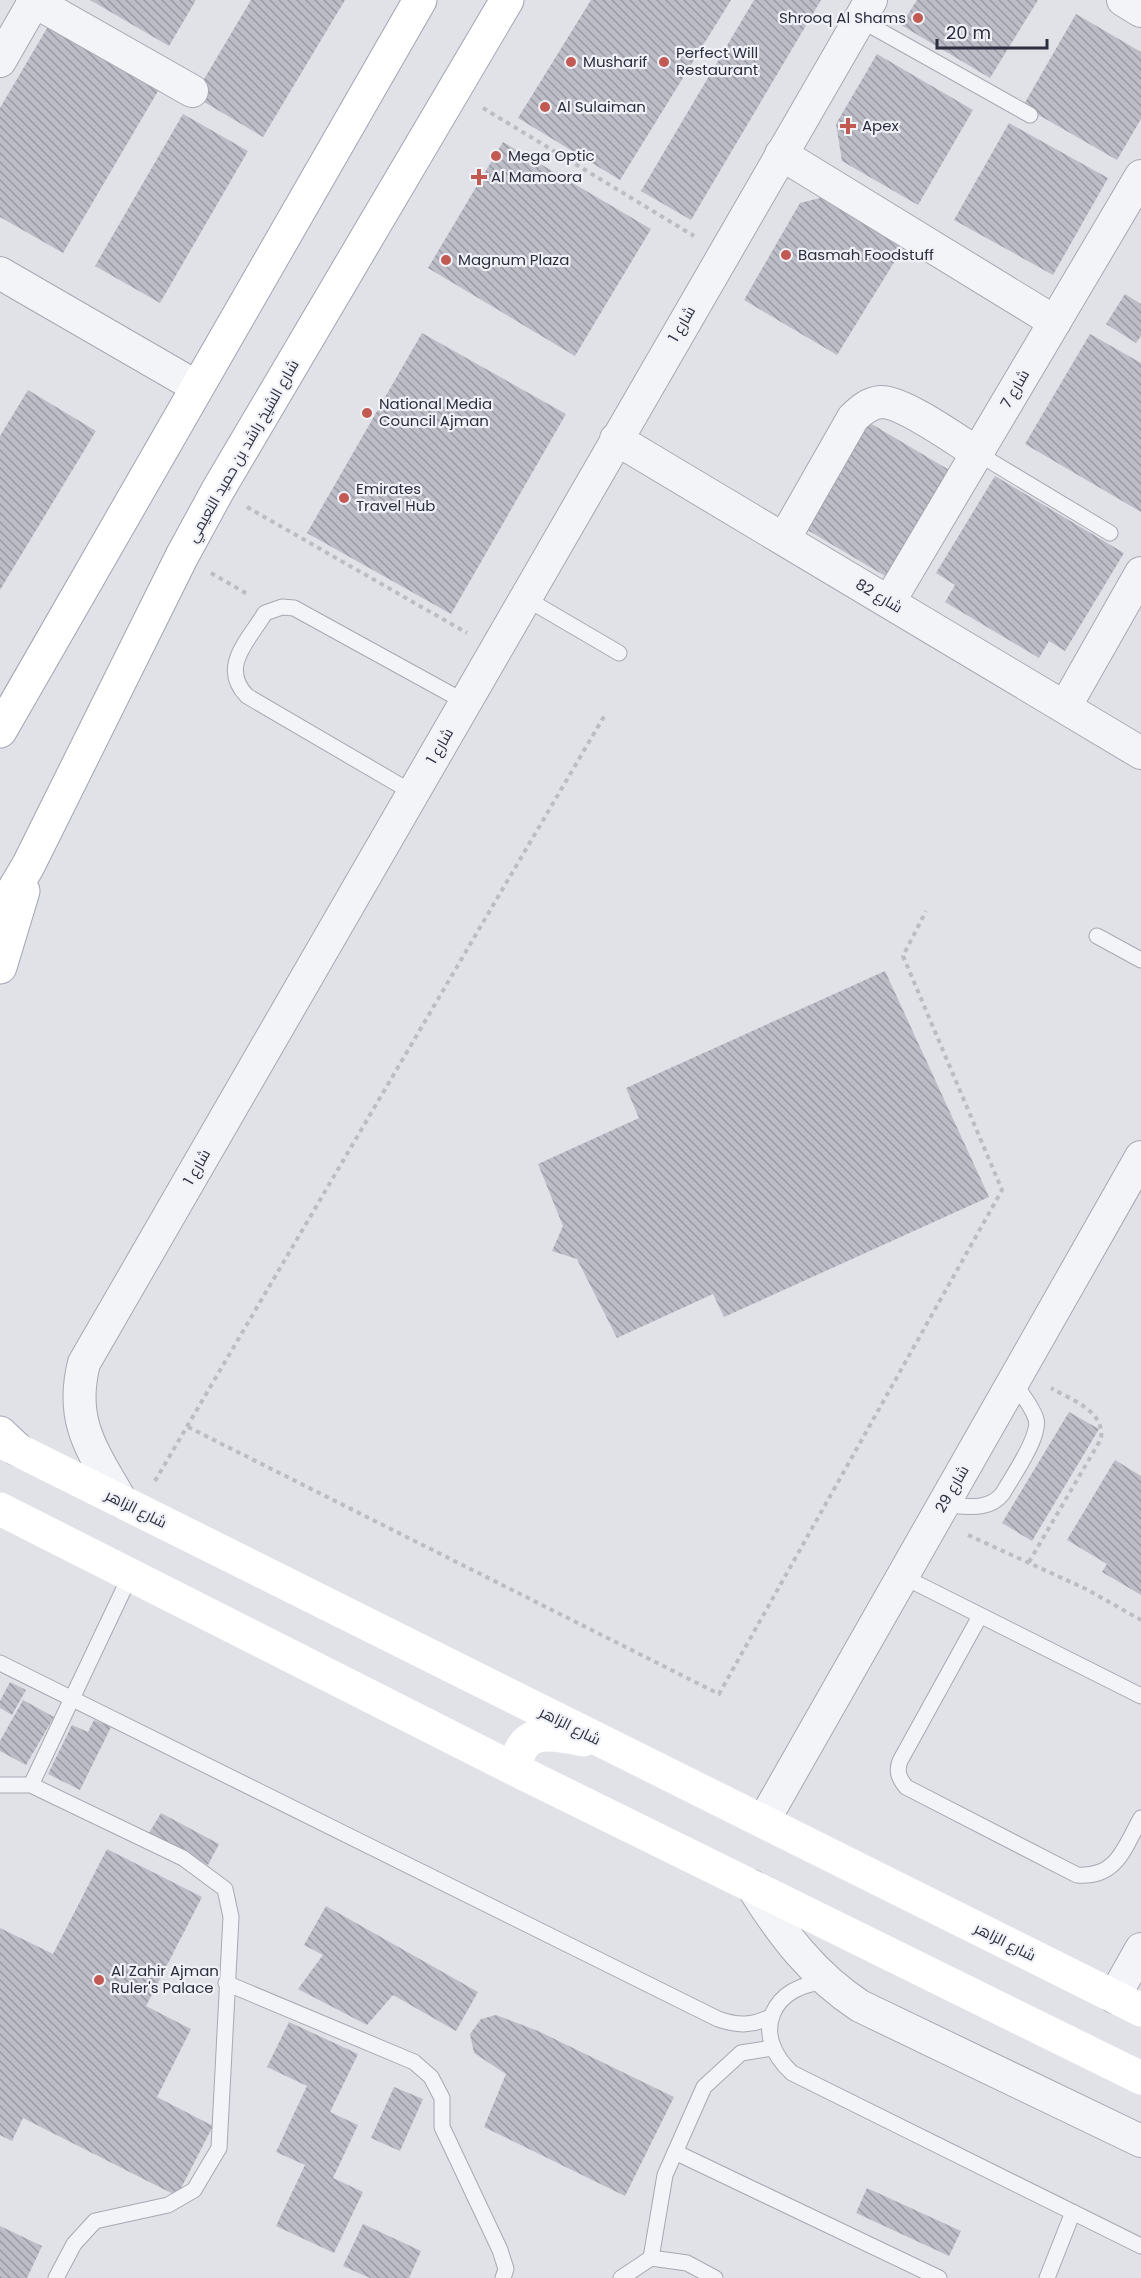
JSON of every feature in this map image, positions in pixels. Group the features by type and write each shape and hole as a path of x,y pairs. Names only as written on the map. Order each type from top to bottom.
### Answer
{"main road":[{"name":"شارع الشيخ راشد بن حميد النعيمي","path":"0,913 28,866 182,556 218,490 507,0"},
{"path":"0,731 419,1"},
{"path":"0,967 18,912 28,866"},
{"name":"شارع الزاهر","path":"6,1441 129,1505 609,1746 764,1820 1127,2004"},
{"path":"0,1509 516,1770 1141,2078"},
{"path":"516,1770 517,1758 523,1747 532,1738 544,1734 609,1746"}],"street":[{"path":"0,62 34,0 192,90"},
{"path":"1123,0 1141,11"},
{"name":"شارع 1","path":"129,1505 84,1431 78,1409 78,1386 84,1363 865,10"},
{"path":"781,154 1055,322"},
{"name":"شارع 7","path":"889,602 1141,176"},
{"path":"0,273 197,387"},
{"path":"784,539 853,418 865,406 882,402 899,406 977,453"},
{"name":"شارع 82","path":"616,439 1141,753"},
{"path":"1065,707 1141,573"},
{"name":"شارع 29","path":"764,1820 1141,1157"},
{"path":"752,1886 785,1937 828,1983 860,2006 1141,2141"},
{"path":"1127,2004 1141,1949"}],"lane":[{"path":"865,10 1030,115"},
{"path":"977,453 1110,533"},
{"path":"525,598 619,652"},
{"path":"413,792 248,696 239,687 234,676 237,659 265,613 273,609 294,608 465,702"},
{"path":"1097,936 1141,960"},
{"path":"939,1512 986,1506 999,1499 1003,1493 1035,1435 1037,1424 1017,1376"},
{"path":"31,1785 130,1576"},
{"path":"902,1576 1141,1696"},
{"path":"980,1616 900,1761 898,1774 906,1787 1077,1875 1090,1876 1110,1867 1141,1818"},
{"path":"0,1663 718,2019 745,2025 772,2016"},
{"path":"0,1785 31,1785 183,1858 225,1889 231,1917 219,2148 194,2190 168,2205 95,2221 74,2244 56,2278"},
{"path":"226,1983 414,2062 431,2077 442,2098 442,2127 500,2250 506,2269 503,2278"},
{"path":"828,1983 811,1983 794,1989 780,2000 772,2016 770,2032 772,2048 780,2062 792,2073 1141,2246"},
{"path":"651,2258 665,2175 704,2087 741,2053 772,2048"},
{"path":"675,2152 939,2278"},
{"path":"1047,2278 1072,2212"},
{"path":"621,2278 651,2258 687,2263 715,2278"}],"path":[{"path":"454,90 723,254"},
{"path":"218,490 496,649"},
{"path":"182,556 273,609"},
{"path":"129,1505 188,1427 606,713"},
{"path":"188,1427 719,1694 1002,1190 903,956 926,911"},
{"path":"1017,1376 1095,1414 1101,1421 1103,1431 1101,1439 1029,1562"},
{"path":"939,1512 1141,1620"}],"building":[{"path":"90,0 196,0 169,46"},
{"path":"251,0 345,0 263,137 194,96"},
{"path":"591,0 731,0 620,180 518,118"},
{"path":"754,0 821,0 691,220 641,191"},
{"path":"917,0 1038,0 990,78 901,25"},
{"path":"1076,14 1141,52 1141,119 1117,160 1023,106"},
{"path":"50,23 161,86 63,253 0,217 0,108"},
{"path":"877,54 973,110 918,205 842,161 836,124"},
{"path":"183,114 248,151 160,303 95,266"},
{"path":"1009,123 1108,178 1053,275 954,220"},
{"path":"503,142 651,229 575,356 428,268"},
{"path":"824,197 903,248 837,355 744,300 800,203"},
{"path":"1125,294 1141,304 1141,336 1136,343 1106,324"},
{"path":"422,333 566,414 451,614 307,533"},
{"path":"1090,334 1141,363 1141,512 1025,444"},
{"path":"28,390 96,431 0,590 0,436"},
{"path":"863,419 961,477 897,583 799,525"},
{"path":"995,476 1124,553 1065,651 1049,641 1039,658 945,602 955,585 936,573"},
{"path":"885,971 989,1197 724,1317 713,1294 617,1338 577,1259 552,1251 563,1226 538,1164 639,1118 626,1088"},
{"path":"1069,1412 1099,1429 1032,1541 1002,1523"},
{"path":"1115,1460 1141,1476 1141,1595 1102,1572 1107,1564 1067,1540"},
{"path":"10,1682 26,1690 12,1715 0,1708 0,1701"},
{"path":"23,1700 54,1717 26,1765 0,1751 0,1741"},
{"path":"94,1720 111,1727 80,1790 48,1774 72,1725 88,1732"},
{"path":"161,1813 219,1844 208,1865 149,1833"},
{"path":"107,1849 202,1897 146,2006 191,2029 157,2097 213,2126 177,2196 23,2118 12,2141 0,2135 0,1928 53,1954"},
{"path":"326,1906 478,1992 456,2031 393,1995 367,2025 298,1989 323,1955 304,1945"},
{"path":"496,2015 538,2031 674,2097 625,2196 484,2127 506,2074 474,2053 470,2034 481,2019"},
{"path":"289,2022 358,2054 330,2112 358,2125 333,2178 363,2192 334,2253 276,2226 305,2165 276,2152 307,2086 267,2067"},
{"path":"394,2087 423,2099 400,2151 371,2138"},
{"path":"867,2188 961,2231 949,2256 856,2213"},
{"path":"363,2224 421,2251 409,2278 370,2278 343,2266"},
{"path":"0,2226 42,2246 27,2278 0,2278"}],"place":[{"name":"Shrooq Al Shams","path":"918,18"},
{"name":"Musharif","path":"571,62"},
{"name":"Perfect Will Restaurant","path":"664,62"},
{"name":"Al Sulaiman","path":"545,107"},
{"name":"Apex","path":"848,126"},
{"name":"Mega Optic","path":"496,156"},
{"name":"Al Mamoora","path":"479,177"},
{"name":"Basmah Foodstuff","path":"786,255"},
{"name":"Magnum Plaza","path":"446,260"},
{"name":"National Media Council Ajman","path":"367,413"},
{"name":"Emirates Travel Hub","path":"344,498"},
{"name":"Al Zahir Ajman Ruler's Palace","path":"99,1980"}]}
